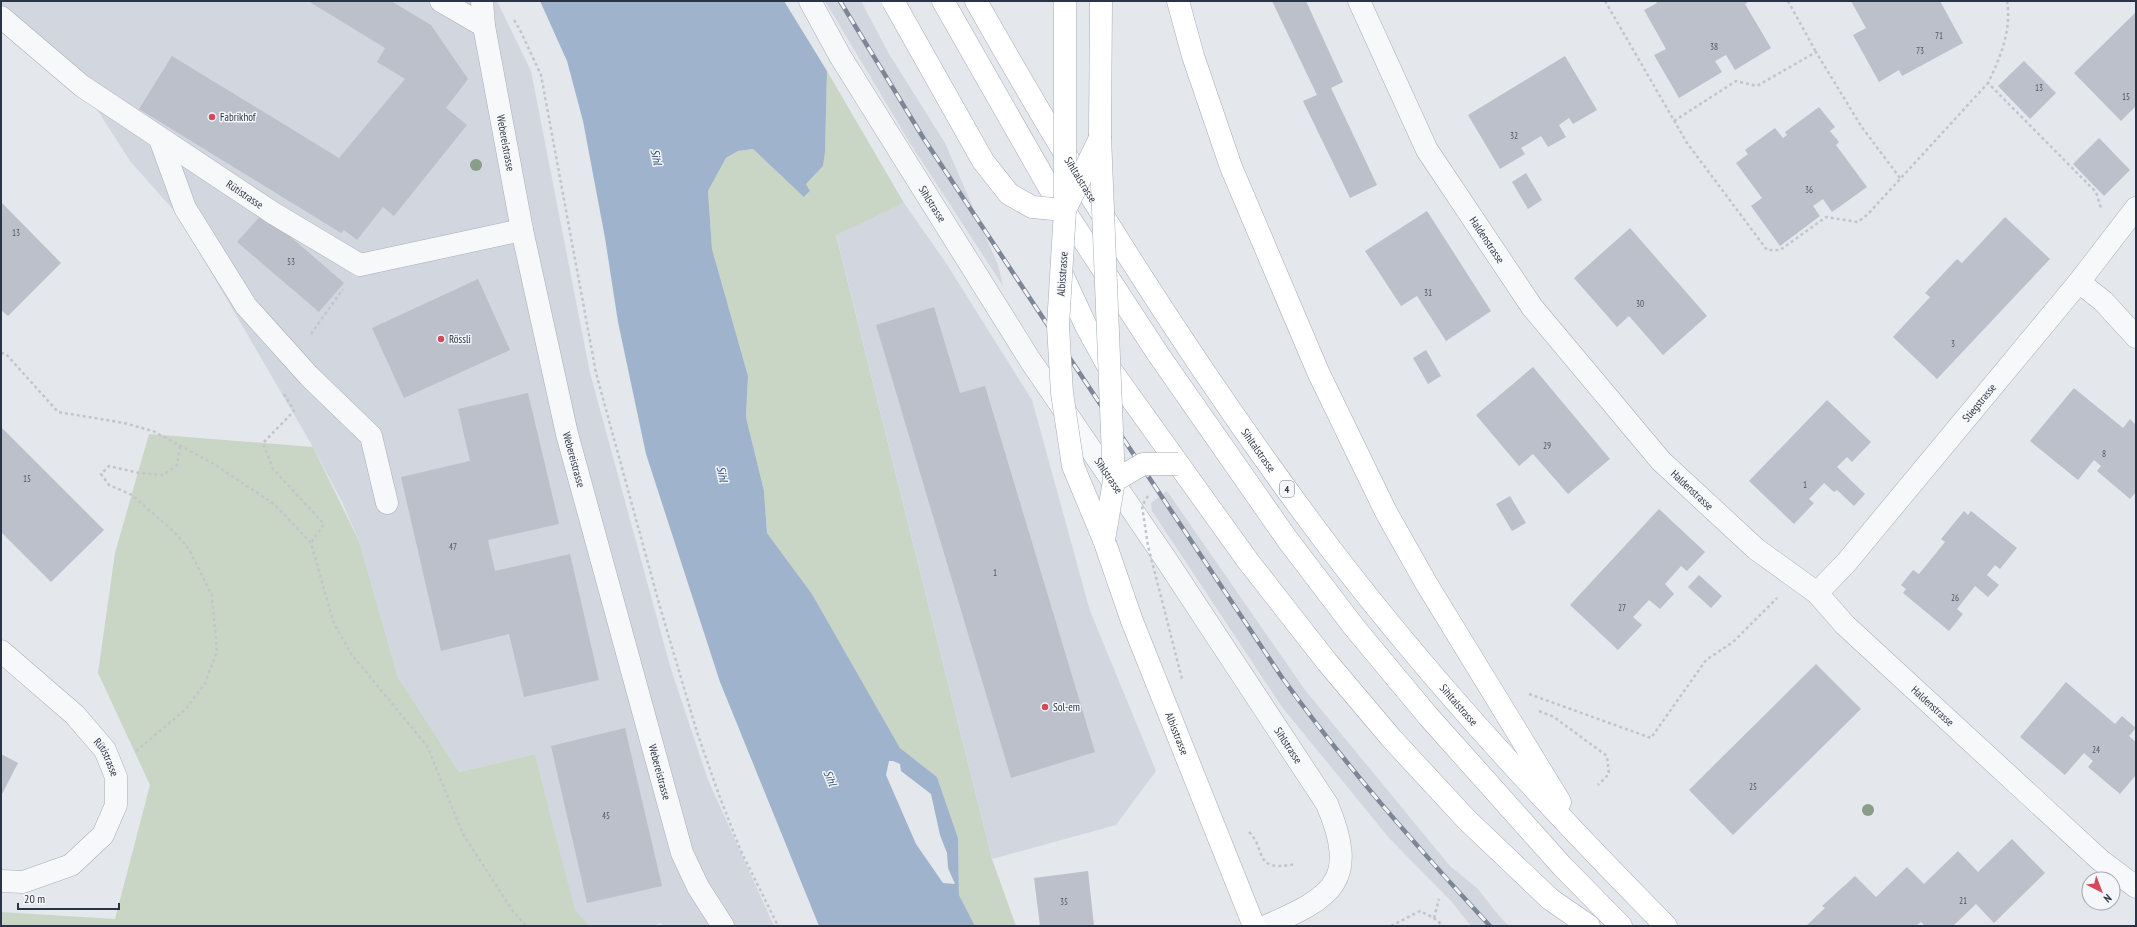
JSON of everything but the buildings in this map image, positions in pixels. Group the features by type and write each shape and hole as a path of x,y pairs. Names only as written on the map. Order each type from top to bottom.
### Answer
{"main road":[{"path":"893,1 983,161 1010,194 1032,207 1065,210 1100,136"},
{"path":"942,1 1049,187 1158,354 1287,539 1354,627 1428,716 1562,866 1621,926"},
{"name":"Sihltalstrasse","path":"976,1 1066,159 1181,339 1309,520 1379,610 1453,698 1587,846 1666,926"},
{"name":"Albisstrasse","path":"1065,1 1065,210 1058,326 1062,394 1073,466 1104,540 1132,621 1254,926"},
{"path":"1178,1 1193,56 1231,167 1319,374 1386,512 1587,846"},
{"name":"Albisstrasse","path":"1100,11 1100,136 1108,366 1114,481 1104,540"},
{"path":"1062,274 1086,326 1108,366 1248,561 1302,630 1392,739 1467,820 1550,899 1589,926"},
{"path":"1114,481 1143,464 1178,464"}],"street":[{"path":"441,1 484,26"},
{"name":"Webereistrasse","path":"482,1 484,26 522,230 567,434 682,853 698,887 723,926"},
{"name":"Sihlstrasse","path":"810,1 840,56 1030,360 1169,564 1328,804 1337,827 1341,846 1340,868 1333,886 1323,897 1266,926"},
{"name":"Haldenstrasse","path":"1359,1 1427,150 1532,307 1661,461 1756,549 1817,593 1845,625 2088,849 2136,887"},
{"name":"Rütistrasse","path":"1,17 82,86 273,213 360,265"},
{"path":"160,139 185,208 246,306 309,376 371,436 387,503"},
{"name":"Stiegstrasse","path":"1817,593 1846,563 2080,282 2136,208"},
{"path":"360,265 522,230"},
{"path":"2080,282 2103,301 2136,337"},
{"name":"Rütistrasse","path":"1,651 75,715 105,750 116,777 116,804 103,835 71,865 23,882 1,881"}],"path":[{"path":"1605,1 1687,143 1767,250 1780,250 1826,217 1858,222 1988,83 2000,59 2006,33 2007,1"},
{"path":"1788,1 1816,52 1861,126 1900,178"},
{"path":"512,18 520,30 540,75 596,373 678,670 724,809 740,850 778,926"},
{"path":"1674,121 1736,81 1757,86 1816,52"},
{"path":"1988,83 2096,192"},
{"path":"293,358 360,265"},
{"path":"1,353 6,354 58,412 131,425 153,431 214,464 274,504 311,543 334,624 352,655 427,746 463,834 512,910 526,926"},
{"path":"309,376 283,392 294,411 263,443 273,469 324,524 311,543"},
{"path":"112,767 144,746 186,709 205,683 217,652 212,596 189,549 174,530 132,496 109,485 101,474 109,466 139,473 163,474 177,465 180,446"},
{"path":"1151,491 1142,506 1148,546 1182,679"},
{"path":"1521,691 1651,738 1706,660 1733,642 1779,596"},
{"path":"1532,708 1554,718 1608,756 1609,774 1598,785"},
{"path":"1246,829 1252,834 1262,859 1271,865 1284,867 1295,864"},
{"path":"1434,918 1439,899"},
{"path":"1391,926 1420,911 1434,918 1443,926"}],"shaded area":[{"path":"1,1 497,1 531,71 590,373 670,666 708,780 774,926 663,926 661,923 652,926 590,926 575,911 535,754 459,772 398,677 359,541 342,502 313,447 177,214 130,161 82,86 1,17"},
{"path":"825,1 861,1 889,54 945,143 998,265 1003,286 910,143"},
{"path":"904,203 946,263 1032,400 1090,611 1156,771 1116,825 992,859 836,234"},
{"path":"1167,491 1305,690 1450,866 1477,888 1509,926 1471,926 1451,901 1390,839 1282,707 1152,511 1151,503"}],"green space":[{"path":"827,71 904,203 836,235 992,859 1016,926 975,926 959,895 958,838 937,777 900,748 812,594 767,533 764,491 746,417 748,376 712,249 708,191 726,158 738,151 753,149 805,197 810,191 806,184 823,166 825,152"},
{"path":"149,434 313,447 359,541 398,677 459,772 535,754 575,910 590,926 1,926 1,912 115,919 150,785 98,673 115,553"}],"water":[{"name":"Sihl","path":"540,1 784,1 827,71 825,153 823,166 806,184 810,191 804,197 753,149 738,151 726,158 708,191 712,249 748,376 746,417 764,491 767,533 812,594 900,748 937,777 958,838 959,895 975,926 819,926 720,682 646,454 618,322 605,238 583,121 567,61","holes":["889,761 900,764 901,771 931,794 940,835 947,853 948,868 955,884 943,883 916,844 886,775"]}],"railway":[{"path":"840,1 924,139 1281,676 1356,773 1435,866 1490,926"}],"place":[{"name":"Fabrikhof","path":"212,117"},
{"name":"Rössli","path":"441,339"},
{"name":"Sol-em","path":"1045,707"}]}
